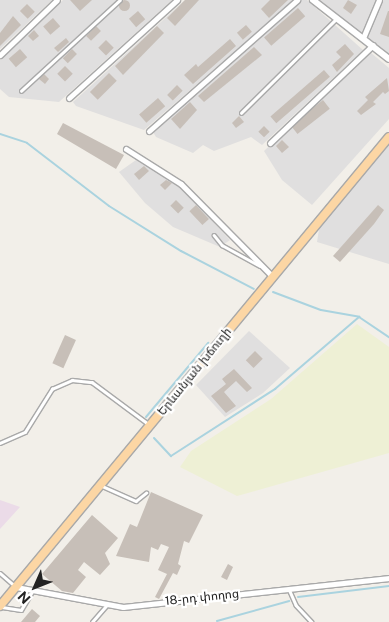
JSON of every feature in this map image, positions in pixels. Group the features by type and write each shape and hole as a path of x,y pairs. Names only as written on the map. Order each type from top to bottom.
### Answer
{"main road":[{"name":"Երևանյան խճուղի","path":"0,606 102,486 272,276 389,137"}],"street":[{"path":"0,56 57,0"},
{"path":"69,98 177,0"},
{"path":"149,131 297,0"},
{"path":"312,0 389,59"},
{"path":"363,38 379,0"},
{"path":"270,143 372,45"},
{"path":"126,149 181,184 272,276"},
{"name":"18-րդ փողոց","path":"16,588 123,606 389,578"}],"lane":[{"path":"21,91 120,0"},
{"path":"241,113 337,18"},
{"path":"214,235 222,245 257,266 262,265"},
{"path":"0,443 26,432 52,390 72,380 92,382 151,426"},
{"path":"102,486 136,501 146,493"},
{"path":"0,573 16,588"},
{"path":"289,589 296,605 312,622"},
{"path":"0,606 21,610 33,590"},
{"path":"92,622 108,604"}],"shaded area":[{"path":"0,0 52,0 0,49"},
{"path":"63,0 172,0 59,102 9,97 0,89 0,60"},
{"path":"185,0 294,0 144,130 76,106 73,102"},
{"path":"301,0 307,0 363,50 262,145 251,137 214,151 203,145 193,153 156,137 153,132"},
{"path":"320,0 389,0 389,60"},
{"path":"370,52 389,68 389,119 312,205 282,180 264,151"},
{"path":"389,137 389,264 317,242 321,217"},
{"path":"136,160 177,183 230,240 220,247 173,227 145,203 119,172"},
{"path":"249,331 290,368 263,393 225,417 196,385"},
{"path":"0,500 20,507 0,529"}],"green space":[{"path":"357,324 389,347 389,453 237,496 180,467 191,451 271,399"}],"building":[{"path":"70,0 92,0 80,11"},
{"path":"122,0 126,0 129,5 128,9 122,10 119,7 119,3"},
{"path":"185,0 199,0 175,26 167,18"},
{"path":"270,0 288,0 269,18 261,9"},
{"path":"348,0 357,5 351,14 343,8"},
{"path":"27,4 35,12 28,19 20,11"},
{"path":"298,8 305,16 271,46 264,38"},
{"path":"138,11 145,19 136,27 129,19"},
{"path":"389,11 389,37 380,34"},
{"path":"13,16 21,25 0,46 0,33"},
{"path":"53,18 60,26 50,35 43,27"},
{"path":"246,25 252,32 243,40 237,33"},
{"path":"96,26 101,31 91,41 86,36"},
{"path":"157,26 164,33 123,75 115,66"},
{"path":"34,30 39,36 33,41 28,36"},
{"path":"66,38 69,42 58,52 54,48"},
{"path":"230,39 236,46 193,84 184,75 196,64 198,67"},
{"path":"106,40 114,48 106,56 98,48"},
{"path":"345,44 354,54 337,72 332,65 341,57 336,52"},
{"path":"254,47 262,55 204,102 198,96"},
{"path":"20,49 27,57 16,67 9,59"},
{"path":"72,49 77,54 68,63 63,58"},
{"path":"65,66 73,74 65,82 57,74"},
{"path":"324,70 330,77 276,123 270,117"},
{"path":"109,73 117,81 98,100 90,92"},
{"path":"44,74 49,79 45,84 39,79"},
{"path":"387,78 389,91 385,94 383,92 373,102 376,104 361,115 357,111 368,100 365,97"},
{"path":"177,85 183,91 173,101 167,95"},
{"path":"158,98 165,106 146,123 139,114"},
{"path":"323,100 330,109 297,134 291,125"},
{"path":"190,102 197,110 180,129 171,119"},
{"path":"239,116 244,122 236,128 232,123"},
{"path":"63,123 124,155 116,169 57,134"},
{"path":"264,126 270,132 264,137 258,132"},
{"path":"282,140 289,147 282,153 276,146"},
{"path":"144,166 149,171 139,180 134,174"},
{"path":"166,180 172,183 165,190 160,185"},
{"path":"176,200 184,208 178,213 170,206"},
{"path":"196,205 209,219 202,225 189,211"},
{"path":"378,205 384,210 340,262 333,256"},
{"path":"65,335 76,340 63,368 52,363"},
{"path":"255,351 263,359 254,368 246,360"},
{"path":"234,369 252,388 247,392 236,381 224,392 236,406 226,413 211,396 226,384 222,379"},
{"path":"151,492 203,515 189,543 184,541 178,564 181,566 177,575 173,573 159,599 155,597 167,574 158,570 169,547 161,544 158,550 151,547 149,562 116,556 130,524 137,527"},
{"path":"92,515 118,538 105,553 110,564 100,575 84,562 78,570 86,577 73,593 62,591 42,574"},
{"path":"228,564 233,567 227,580 221,577"},
{"path":"32,609 40,616 35,622 21,622"}],"waterway":[{"path":"0,134 27,143 109,206 181,251 254,289"},
{"path":"273,292 321,310 359,317 389,337"},
{"path":"154,438 171,456 275,389 359,317"},
{"path":"146,417 208,343"},
{"path":"298,597 389,586"},
{"path":"217,621 289,601"}]}
